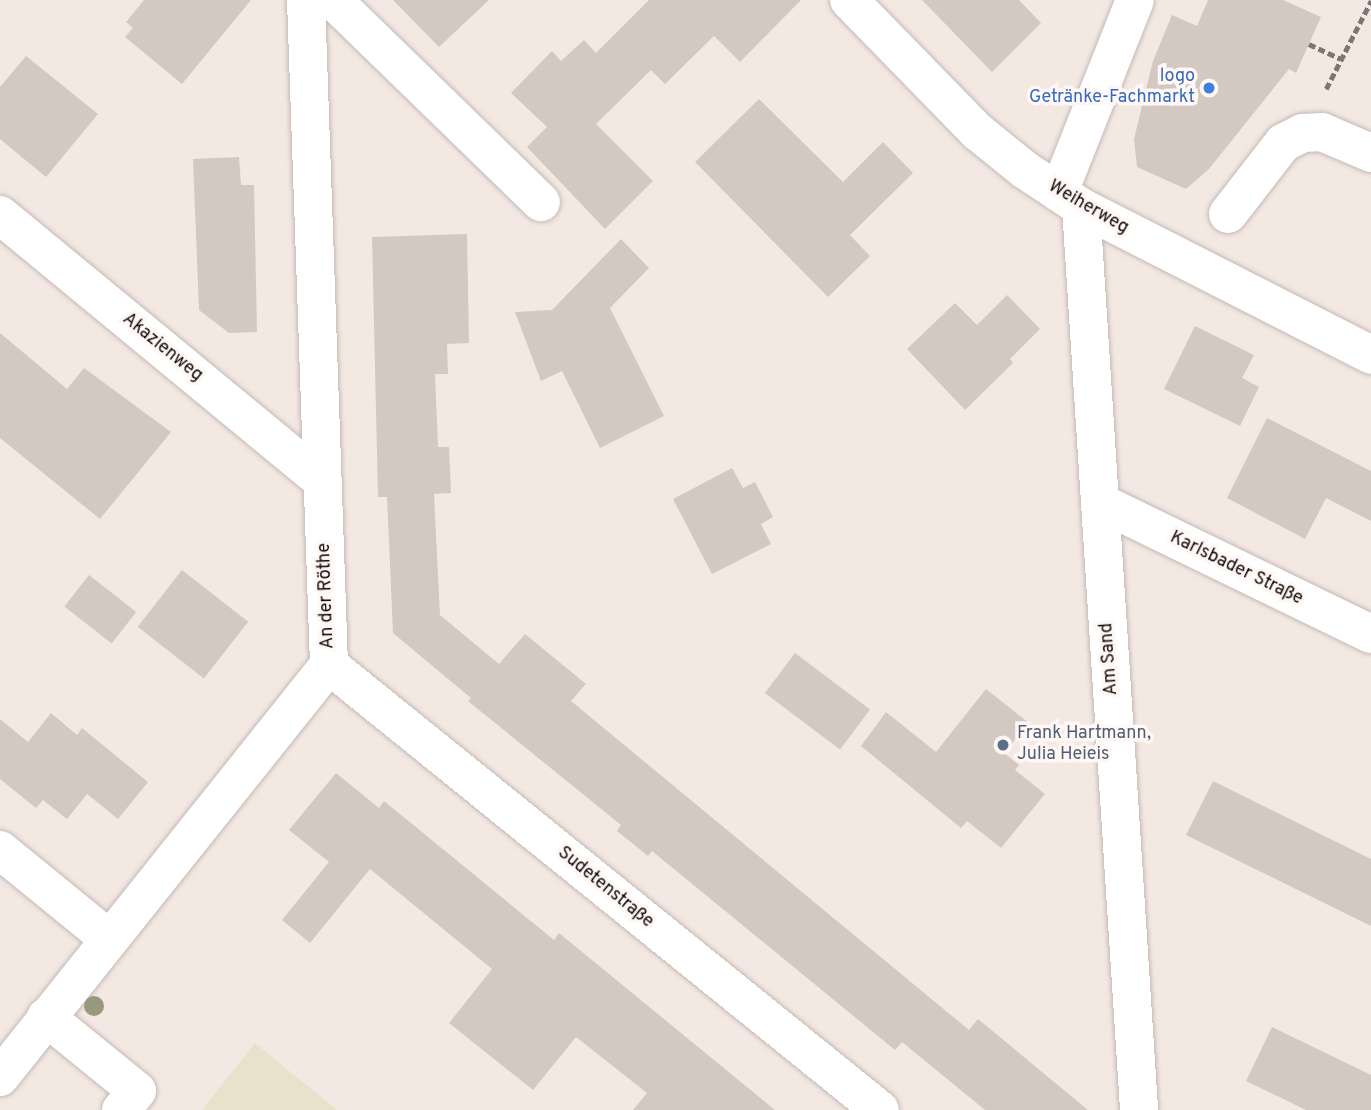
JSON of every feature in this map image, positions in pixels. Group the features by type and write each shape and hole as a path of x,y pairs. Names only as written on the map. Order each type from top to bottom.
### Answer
{"street":[{"name":"An der Röthe","path":"0,1077 330,665 306,0"},
{"path":"333,0 541,202"},
{"name":"Weiherweg","path":"849,0 978,132 1025,170 1070,200 1371,355"},
{"path":"1070,200 1135,0"},
{"path":"1228,215 1283,143 1303,133 1322,132 1371,153"},
{"name":"Am Sand","path":"1070,200 1101,503 1139,1110"},
{"name":"Akazienweg","path":"0,215 323,481"},
{"name":"Karlsbader Straße","path":"1101,503 1371,634"},
{"name":"Sudetenstraße","path":"330,665 880,1110"},
{"path":"0,850 108,939"},
{"path":"47,1017 136,1091 121,1110"}],"path":[{"path":"1303,133 1371,1"},
{"path":"1309,44 1341,59"}],"shaded area":[{"path":"255,1043 337,1110 202,1110"}],"building":[{"path":"144,0 251,0 182,84 125,37 133,28 126,22"},
{"path":"393,0 489,0 439,47"},
{"path":"649,0 801,0 740,62 714,36 665,84 651,70 596,124 653,181 605,229 527,147 547,127 511,93 552,51 561,61 584,40 596,53"},
{"path":"922,0 1019,0 1041,23 992,72"},
{"name":"logo Getränke-Fachmarkt","path":"1208,0 1283,0 1321,17 1296,73 1289,69 1209,169 1186,189 1137,167 1134,139 1153,61 1172,15 1197,26"},
{"path":"26,56 98,114 46,177 0,139 0,87"},
{"path":"759,99 843,182 883,142 913,173 850,235 870,256 828,297 695,162"},
{"path":"239,157 241,185 254,185 257,332 229,333 199,310 193,159"},
{"path":"467,234 469,343 447,344 448,374 435,374 438,447 449,447 451,493 434,494 440,615 499,664 525,634 586,684 571,701 969,1030 978,1019 1088,1110 985,1110 902,1042 895,1050 652,851 648,856 617,831 621,825 468,701 471,698 393,633 387,497 378,497 372,237"},
{"path":"621,239 649,268 610,308 664,416 600,448 562,371 541,381 515,312 552,310"},
{"path":"1007,295 1040,329 1010,359 1013,363 965,410 907,349 955,303 977,325"},
{"path":"1195,326 1254,355 1242,378 1259,387 1240,426 1164,389"},
{"path":"0,333 67,389 84,368 171,432 100,519 0,438"},
{"path":"1267,418 1371,471 1371,521 1326,498 1305,539 1227,498"},
{"path":"732,468 743,488 755,482 773,517 761,524 771,544 712,574 673,499"},
{"path":"182,570 248,622 204,678 138,627"},
{"path":"89,575 136,612 112,643 64,607"},
{"path":"795,653 870,710 840,750 765,693"},
{"path":"986,689 1029,723 1004,753 1019,765 1015,770 1045,794 1001,848 967,821 961,828 861,746 886,712 936,752"},
{"path":"51,713 77,735 82,728 148,782 118,819 87,794 67,819 43,800 36,808 0,779 0,719 28,742"},
{"path":"336,773 379,808 384,801 554,940 559,933 775,1110 633,1110 647,1093 576,1037 533,1090 449,1023 492,969 370,869 310,943 282,920 329,862 289,830"},
{"path":"1213,781 1371,859 1371,926 1186,835"},
{"path":"1272,1027 1371,1075 1371,1110 1306,1110 1246,1081"}],"place":[{"name":"logo Getränke-Fachmarkt","path":"1209,88"},
{"name":"Frank Hartmann, Julia Heieis","path":"1003,745"}]}
